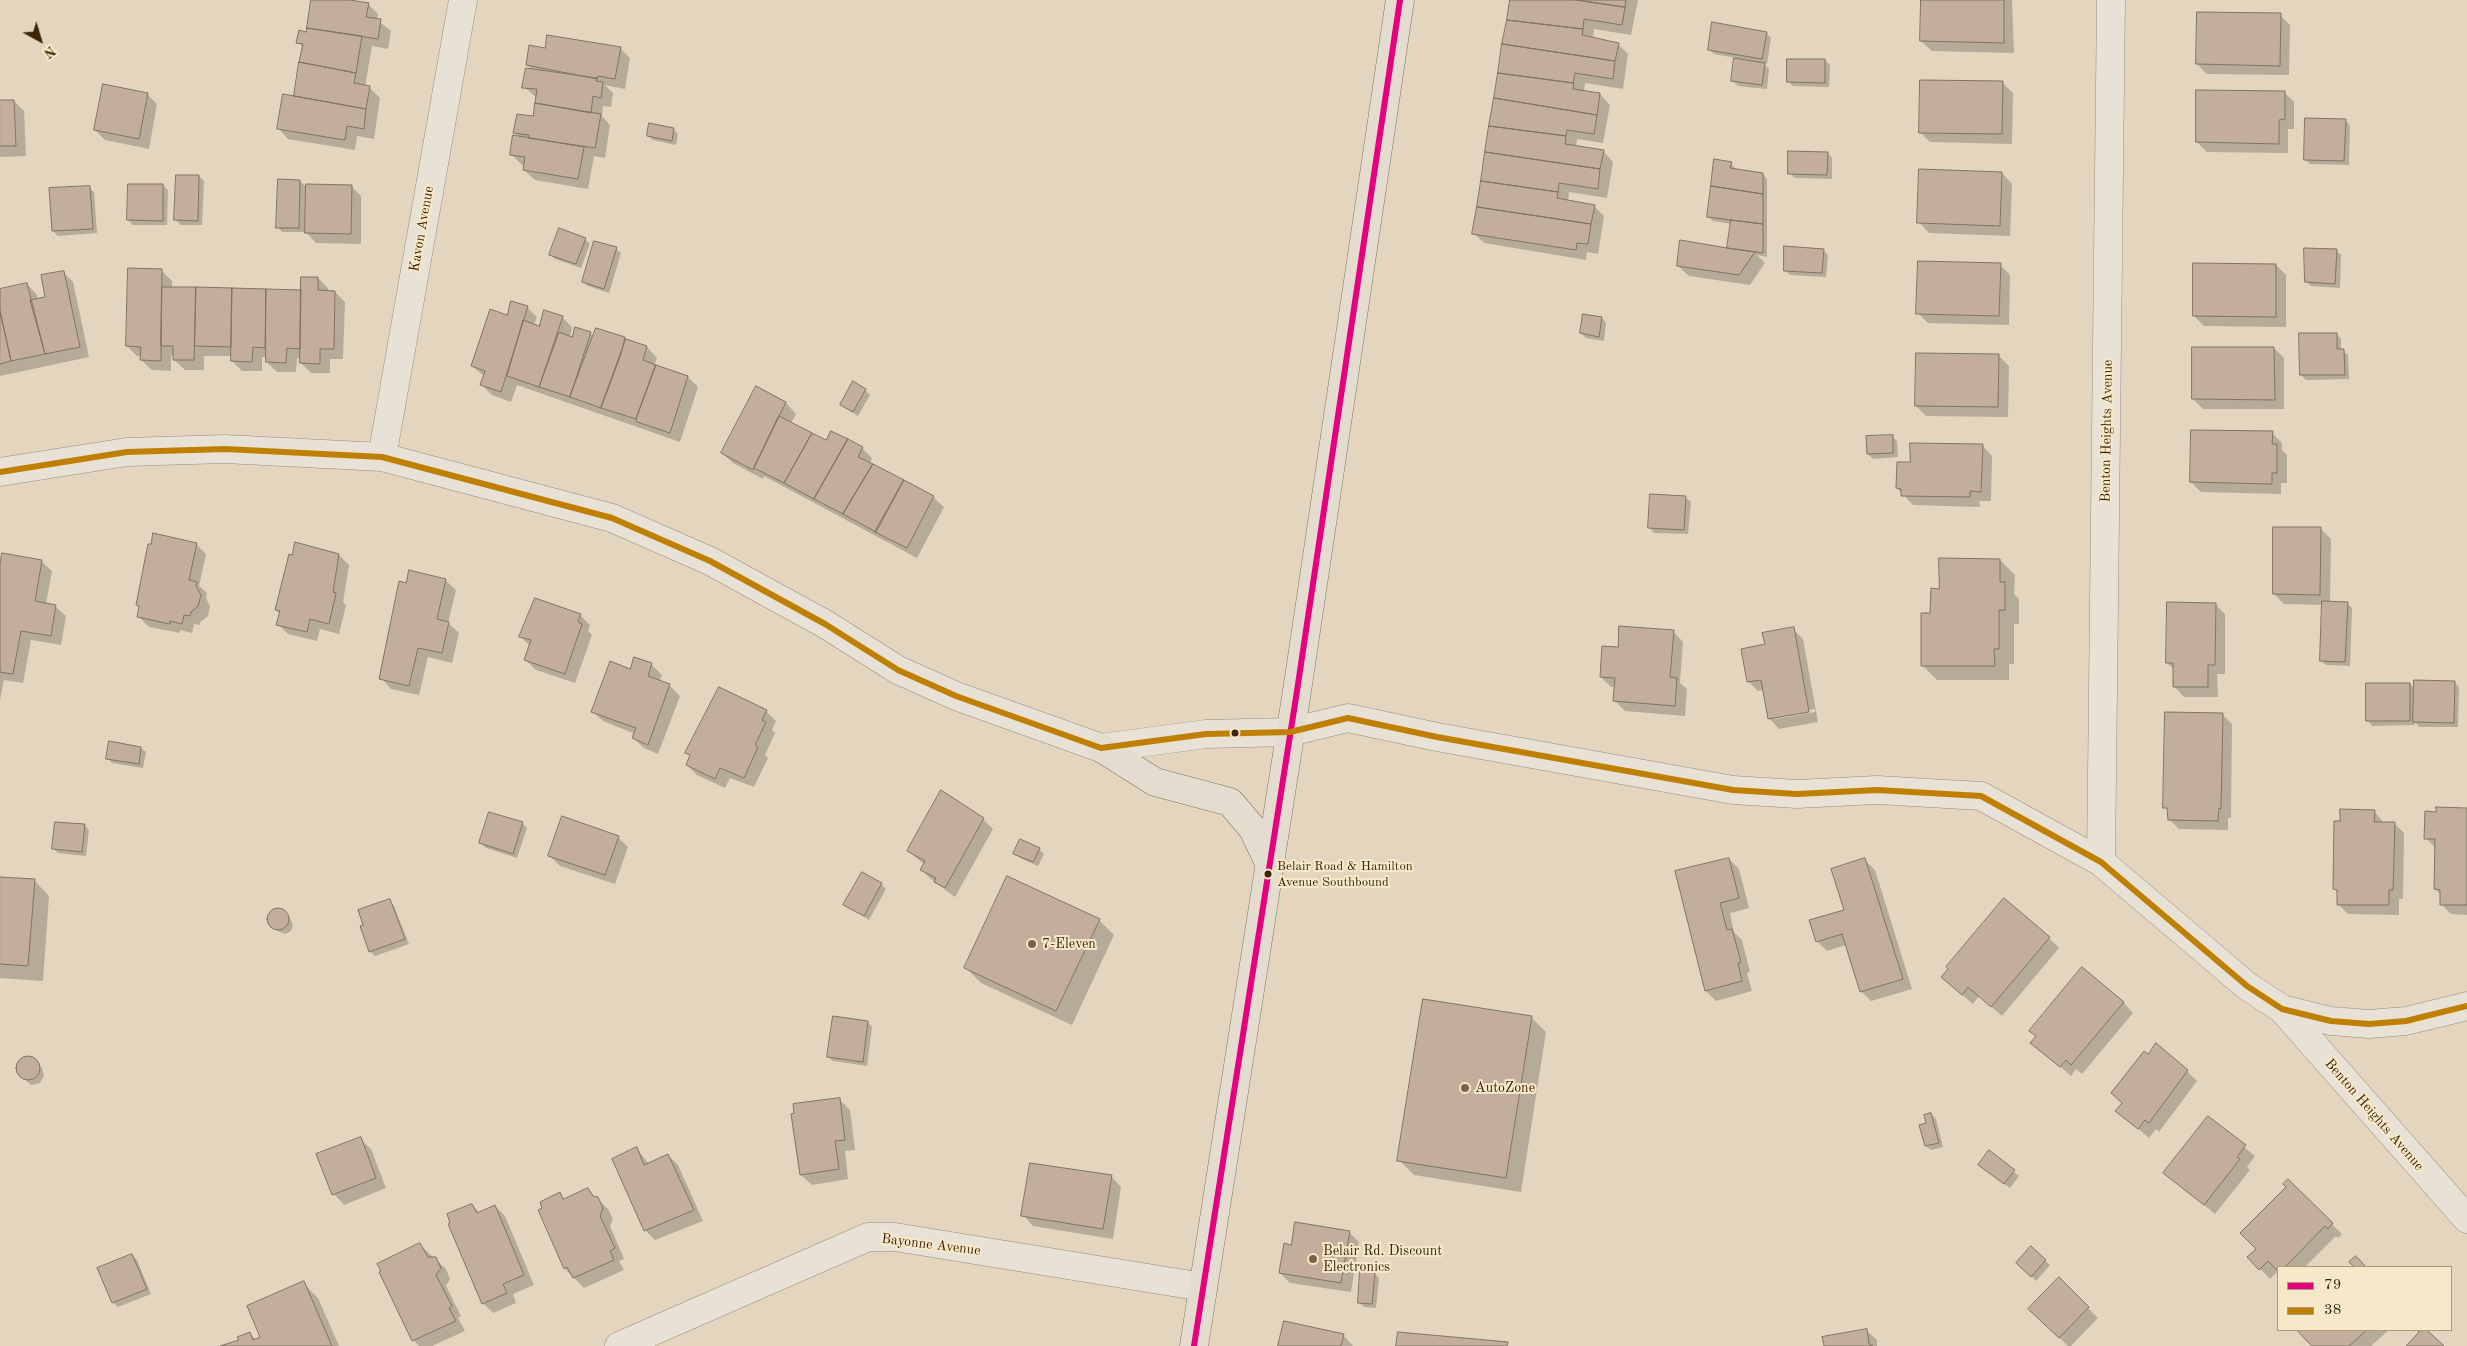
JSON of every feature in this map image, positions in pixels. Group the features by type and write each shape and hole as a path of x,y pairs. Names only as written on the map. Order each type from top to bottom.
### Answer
{"main road":[{"path":"1194,1346 1270,865 1400,0"},
{"path":"1101,748 1155,782 1230,802 1253,829 1270,865"}],"street":[{"name":"Kavon Avenue","path":"382,457 463,0"},
{"name":"Benton Heights Avenue","path":"2101,862 2111,0"},
{"path":"0,472 127,452 225,449 382,457 612,518 710,561 825,624 898,670 956,696 1101,748 1206,734 1290,732 1348,718 1437,737 1733,790 1797,794 1877,790 1980,796 2101,862 2247,986 2282,1009 2331,1021 2369,1024 2406,1021 2467,1006"},
{"name":"Benton Heights Avenue","path":"2282,1009 2467,1219"},
{"name":"Bayonne Avenue","path":"619,1346 868,1237 895,1237 1203,1287"}],"building":[{"path":"311,0 350,0 369,3 366,17 381,19 378,39 307,28"},
{"path":"1510,0 1576,0 1625,7 1622,25 1584,19 1583,29 1507,20"},
{"path":"1576,0 1626,0 1625,7"},
{"path":"1921,0 2004,0 2004,43 1920,41"},
{"path":"2197,12 2281,13 2280,66 2196,64"},
{"path":"1507,20 1583,29 1582,35 1619,43 1615,61 1502,44"},
{"path":"1712,22 1767,32 1762,59 1708,50"},
{"path":"307,28 362,36 356,73 299,62 303,44 296,43 299,30 306,32"},
{"path":"547,35 621,47 615,79 598,76 597,79 526,65 529,45 545,48"},
{"path":"1502,44 1615,61 1613,79 1575,73 1573,83 1498,73"},
{"path":"1734,58 1765,63 1762,85 1731,81"},
{"path":"1787,59 1825,59 1825,83 1787,82"},
{"path":"299,62 356,73 354,83 370,86 366,109 294,96"},
{"path":"526,68 597,78 596,81 603,82 601,98 593,96 591,113 535,103 537,89 522,88"},
{"path":"1498,73 1574,83 1573,89 1600,93 1597,115 1494,98"},
{"path":"1920,80 2003,81 2002,134 1919,133"},
{"path":"103,84 148,93 139,139 94,130"},
{"path":"2196,90 2285,91 2285,119 2279,120 2279,144 2196,142"},
{"path":"283,94 366,109 364,129 347,126 345,140 277,129"},
{"path":"1494,98 1597,115 1594,134 1567,130 1566,136 1489,126"},
{"path":"0,100 14,100 16,146 0,146"},
{"path":"535,103 601,114 595,148 528,138 529,135 513,133 517,114 533,116"},
{"path":"2305,118 2346,119 2344,161 2304,160"},
{"path":"649,123 674,128 672,141 647,136"},
{"path":"1489,126 1566,136 1565,144 1604,150 1600,169 1485,152"},
{"path":"513,135 584,147 578,179 523,170 525,157 510,155"},
{"path":"1788,151 1828,152 1827,175 1788,174"},
{"path":"1485,152 1600,169 1598,189 1559,183 1558,192 1481,181"},
{"path":"1714,159 1732,162 1730,168 1763,173 1763,194 1711,186"},
{"path":"1919,169 2002,172 2000,226 1917,223"},
{"path":"176,175 199,175 198,221 174,220"},
{"path":"278,179 300,180 299,228 276,228"},
{"path":"1481,181 1558,192 1557,198 1595,205 1591,224 1477,207"},
{"path":"128,184 163,184 163,221 127,220"},
{"path":"306,184 352,185 351,234 305,233"},
{"path":"90,186 93,229 52,231 49,188"},
{"path":"1711,186 1763,194 1763,224 1707,217"},
{"path":"1477,207 1591,224 1588,244 1577,243 1576,250 1472,234"},
{"path":"1731,220 1763,224 1763,253 1727,248"},
{"path":"559,228 586,238 576,264 549,255"},
{"path":"1680,240 1755,252 1739,275 1677,266"},
{"path":"594,241 617,247 604,289 582,282"},
{"path":"1784,246 1824,249 1822,273 1784,271"},
{"path":"2304,248 2337,249 2335,284 2305,282"},
{"path":"1918,261 2001,263 1999,316 1916,314"},
{"path":"2193,263 2276,264 2276,317 2193,316"},
{"path":"128,268 162,269 161,361 140,360 141,347 126,346"},
{"path":"64,271 80,347 45,354 30,300 45,297 41,275"},
{"path":"301,277 318,277 318,290 335,291 334,349 320,349 320,364 300,363"},
{"path":"27,283 45,354 11,361 0,311 0,289"},
{"path":"162,287 196,287 194,360 173,360 173,346 161,346"},
{"path":"196,287 232,288 231,347 195,346"},
{"path":"232,288 266,289 265,348 253,347 252,362 231,361"},
{"path":"266,289 301,290 300,349 287,348 286,363 266,362"},
{"path":"511,301 528,306 501,392 480,385 485,371 471,366 490,309 507,315"},
{"path":"544,310 563,316 539,387 507,376 523,320 539,326"},
{"path":"0,311 11,361 0,364"},
{"path":"1583,314 1602,317 1599,337 1580,333"},
{"path":"575,327 591,332 570,397 539,387 559,332 572,337"},
{"path":"596,328 625,337 621,354 601,408 570,397"},
{"path":"2299,333 2337,333 2337,349 2344,349 2345,375 2300,375"},
{"path":"626,339 647,346 643,360 656,365 636,419 601,408"},
{"path":"2192,347 2274,347 2275,400 2192,399"},
{"path":"1916,353 1999,354 1998,407 1915,406"},
{"path":"656,365 688,376 670,433 637,422 636,419"},
{"path":"853,381 866,389 853,412 840,405"},
{"path":"756,386 786,402 753,470 721,453"},
{"path":"779,416 812,433 784,483 754,468"},
{"path":"2191,430 2273,431 2272,444 2277,444 2277,473 2272,473 2272,484 2190,482"},
{"path":"831,431 848,439 814,499 784,483 812,433 826,440"},
{"path":"1893,435 1893,453 1867,454 1866,436"},
{"path":"848,439 863,447 858,457 873,464 843,514 814,499"},
{"path":"1910,443 1983,444 1981,492 1970,491 1970,497 1901,496 1901,489 1896,488 1897,462 1910,462"},
{"path":"873,464 904,480 876,532 843,514"},
{"path":"904,480 934,496 907,548 875,532"},
{"path":"1650,494 1686,496 1684,530 1648,528"},
{"path":"2273,527 2321,527 2320,595 2273,594"},
{"path":"153,533 197,543 189,580 197,582 196,586 201,595 198,606 191,612 190,616 184,615 182,624 170,621 170,624 137,617 139,606 136,605 148,544 151,544"},
{"path":"295,542 339,554 333,592 336,593 329,624 310,619 307,632 276,625 280,611 275,610 289,554 292,555"},
{"path":"2,553 42,560 35,601 56,605 51,636 21,631 13,674 0,672 0,566"},
{"path":"1939,558 2000,559 2000,582 2005,582 2005,610 1999,610 1999,649 1994,649 1995,666 1921,666 1921,613 1930,613 1931,588 1939,589"},
{"path":"409,570 446,579 437,619 449,622 442,653 418,648 409,686 379,679 399,581 406,583"},
{"path":"535,598 581,614 578,622 582,624 565,674 524,660 531,640 519,637"},
{"path":"2322,601 2348,602 2345,662 2320,661"},
{"path":"2167,602 2216,603 2215,665 2208,665 2208,687 2173,687 2173,663 2166,663"},
{"path":"1619,626 1674,630 1670,677 1677,678 1675,706 1613,701 1615,678 1600,677 1602,646 1618,647"},
{"path":"1794,627 1809,712 1768,719 1761,680 1747,682 1741,649 1765,644 1762,633"},
{"path":"634,657 652,663 648,676 670,684 648,745 632,738 636,728 591,712 610,661 630,669"},
{"path":"2414,680 2455,681 2454,723 2413,722"},
{"path":"2366,683 2410,683 2410,721 2366,721"},
{"path":"719,687 767,710 762,720 766,722 755,745 758,747 744,778 720,768 715,779 686,765 690,755 685,753"},
{"path":"2165,712 2223,713 2221,809 2219,808 2218,821 2168,820 2167,808 2163,808"},
{"path":"109,741 141,747 139,764 106,759"},
{"path":"941,790 984,818 945,888 934,882 936,878 920,870 925,861 907,851"},
{"path":"2436,807 2467,808 2467,905 2440,905 2440,890 2434,889 2435,839 2424,839 2425,811 2436,812"},
{"path":"2340,809 2375,810 2374,822 2395,822 2393,890 2389,890 2389,905 2337,905 2337,890 2333,889 2334,821 2340,821"},
{"path":"489,812 523,822 513,854 479,843"},
{"path":"562,816 619,836 605,875 548,856"},
{"path":"55,822 85,824 82,852 52,849"},
{"path":"1020,839 1040,848 1033,862 1013,854"},
{"path":"1729,858 1739,898 1720,903 1727,930 1732,929 1741,962 1738,963 1742,981 1705,991 1675,871"},
{"path":"1865,858 1903,979 1860,992 1842,934 1816,942 1809,920 1844,910 1831,869"},
{"path":"862,872 882,883 864,916 843,905"},
{"name":"7-Eleven","path":"1007,876 1100,919 1056,1011 964,968"},
{"path":"0,877 35,879 28,966 0,964"},
{"path":"2004,898 2050,937 1991,1007 1968,987 1962,995 1941,977 1948,969 1946,967"},
{"path":"390,899 405,939 369,952 360,926 363,925 358,910"},
{"path":"278,908 286,911 289,919 286,927 278,930 270,927 267,919 270,911"},
{"path":"2082,967 2124,1002 2071,1065 2066,1060 2060,1067 2030,1043 2036,1036 2029,1031"},
{"name":"AutoZone","path":"1423,999 1532,1016 1506,1178 1397,1161"},
{"path":"833,1016 868,1021 863,1062 827,1057"},
{"path":"2156,1043 2188,1070 2149,1123 2145,1120 2138,1129 2115,1111 2122,1103 2111,1093 2144,1051 2148,1054"},
{"path":"28,1056 36,1060 40,1068 36,1076 28,1080 20,1076 16,1068 20,1060"},
{"path":"840,1098 845,1140 835,1141 839,1169 800,1175 791,1114 794,1113 793,1104"},
{"path":"1931,1113 1939,1143 1925,1146 1919,1125 1926,1123 1924,1115"},
{"path":"2208,1116 2246,1145 2237,1157 2240,1159 2204,1205 2163,1173"},
{"path":"361,1137 376,1178 332,1195 316,1154"},
{"path":"637,1147 644,1165 668,1154 694,1210 644,1231 612,1159"},
{"path":"1989,1150 2015,1170 2004,1184 1978,1165"},
{"path":"1030,1163 1112,1175 1103,1229 1021,1216"},
{"path":"2288,1179 2333,1223 2328,1229 2325,1226 2286,1266 2277,1266 2277,1270 2268,1261 2259,1270 2247,1257 2256,1249 2240,1233 2286,1187 2283,1184"},
{"path":"588,1188 593,1196 598,1197 603,1208 600,1216 615,1248 610,1251 614,1260 573,1278 567,1267 564,1269 538,1210 542,1208 540,1202 560,1192 563,1199"},
{"path":"472,1204 477,1213 495,1205 524,1275 503,1284 507,1293 482,1304 448,1224 450,1223 447,1214"},
{"name":"Belair Rd. Discount Electronics","path":"1295,1222 1350,1231 1341,1283 1279,1273 1284,1243 1291,1245"},
{"path":"420,1243 428,1257 436,1257 441,1268 436,1275 452,1306 449,1308 456,1321 412,1341 377,1264"},
{"path":"2031,1246 2046,1260 2031,1277 2016,1263"},
{"path":"132,1254 147,1289 112,1303 97,1268"},
{"path":"2356,1256 2365,1266 2353,1266 2349,1262"},
{"path":"1360,1270 1375,1272 1372,1304 1358,1303"},
{"path":"2059,1277 2089,1307 2059,1338 2028,1309"},
{"path":"304,1281 332,1346 220,1346 239,1340 237,1337 250,1332 253,1340 260,1337 247,1306"},
{"path":"1284,1321 1344,1334 1341,1346 1278,1346"},
{"path":"1867,1329 1869,1344 1873,1346 1824,1346 1822,1337"},
{"path":"2298,1331 2366,1331 2349,1346 2312,1346"},
{"path":"2428,1331 2444,1346 2406,1346 2419,1332"},
{"path":"1398,1332 1508,1342 1507,1346 1396,1346"}],"transit line":[{"name":"79","path":"1194,1346 1297,691 1400,0"},
{"name":"38","path":"0,472 127,452 225,449 382,457 612,518 710,561 825,624 898,670 956,696 1101,748 1206,734 1290,732 1348,718 1437,737 1733,790 1797,794 1877,790 1981,796 2101,862 2247,986 2282,1009 2331,1021 2369,1024 2406,1021 2467,1006"}],"place":[{"name":"Belair Road & Hamilton Avenue Southbound","path":"1268,874"},
{"name":"7-Eleven","path":"1032,944"},
{"name":"AutoZone","path":"1465,1088"},
{"name":"Belair Rd. Discount Electronics","path":"1313,1259"}]}
